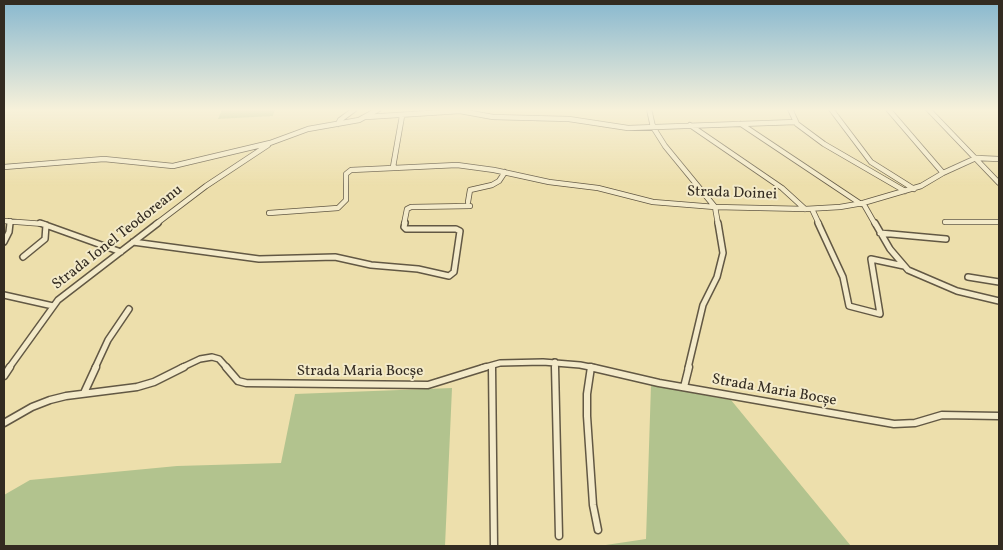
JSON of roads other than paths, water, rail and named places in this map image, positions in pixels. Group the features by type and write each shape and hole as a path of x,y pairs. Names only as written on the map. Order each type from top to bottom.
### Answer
{"street":[{"path":"4,167 104,159 173,166 270,144 294,135"},
{"path":"393,167 399,135"},
{"path":"658,135 715,207 723,258 717,277 703,305 684,387"},
{"path":"703,135 782,188 805,209"},
{"path":"759,135 862,203 890,249 904,266 915,274 957,291 999,301"},
{"path":"812,135 832,150 905,192"},
{"path":"850,135 871,162 914,189"},
{"path":"910,135 943,173"},
{"path":"953,135 999,183"},
{"name":"Strada Ionel Teodoreanu","path":"4,376 54,306 69,291 220,176 270,144"},
{"name":"Strada Doinei","path":"269,213 334,209 342,205 346,200 345,177 347,171 393,167 457,165 505,172 549,182 604,189 649,201 715,207 812,209 862,203 905,192 930,182 943,173 976,158 999,159"},
{"path":"133,242 259,259 335,257 371,265 418,269 449,276 454,272 460,231 456,229 406,229 404,227 406,209 411,207 469,204 470,190 492,185 499,181 505,172"},
{"path":"812,209 843,277 849,306 880,314 871,259 904,266"},
{"path":"4,221 33,222 46,225 121,252"},
{"path":"4,242 9,232 10,221"},
{"path":"945,222 999,222"},
{"path":"22,257 45,239 44,228 46,225"},
{"path":"880,233 946,239"},
{"path":"968,277 999,282"},
{"path":"4,294 29,302 54,306"},
{"path":"84,393 108,340 129,309"},
{"name":"Strada Maria Bocșe","path":"4,423 32,407 50,400 84,393 127,389 146,384 200,359 212,357 219,359 238,381 246,384 428,385 492,366 520,362 555,362 591,367 684,387 894,424 915,423 942,415 999,416"},
{"path":"555,362 559,536"},
{"path":"492,366 494,545"},
{"path":"591,367 587,394 587,416 594,505 598,530"}]}
